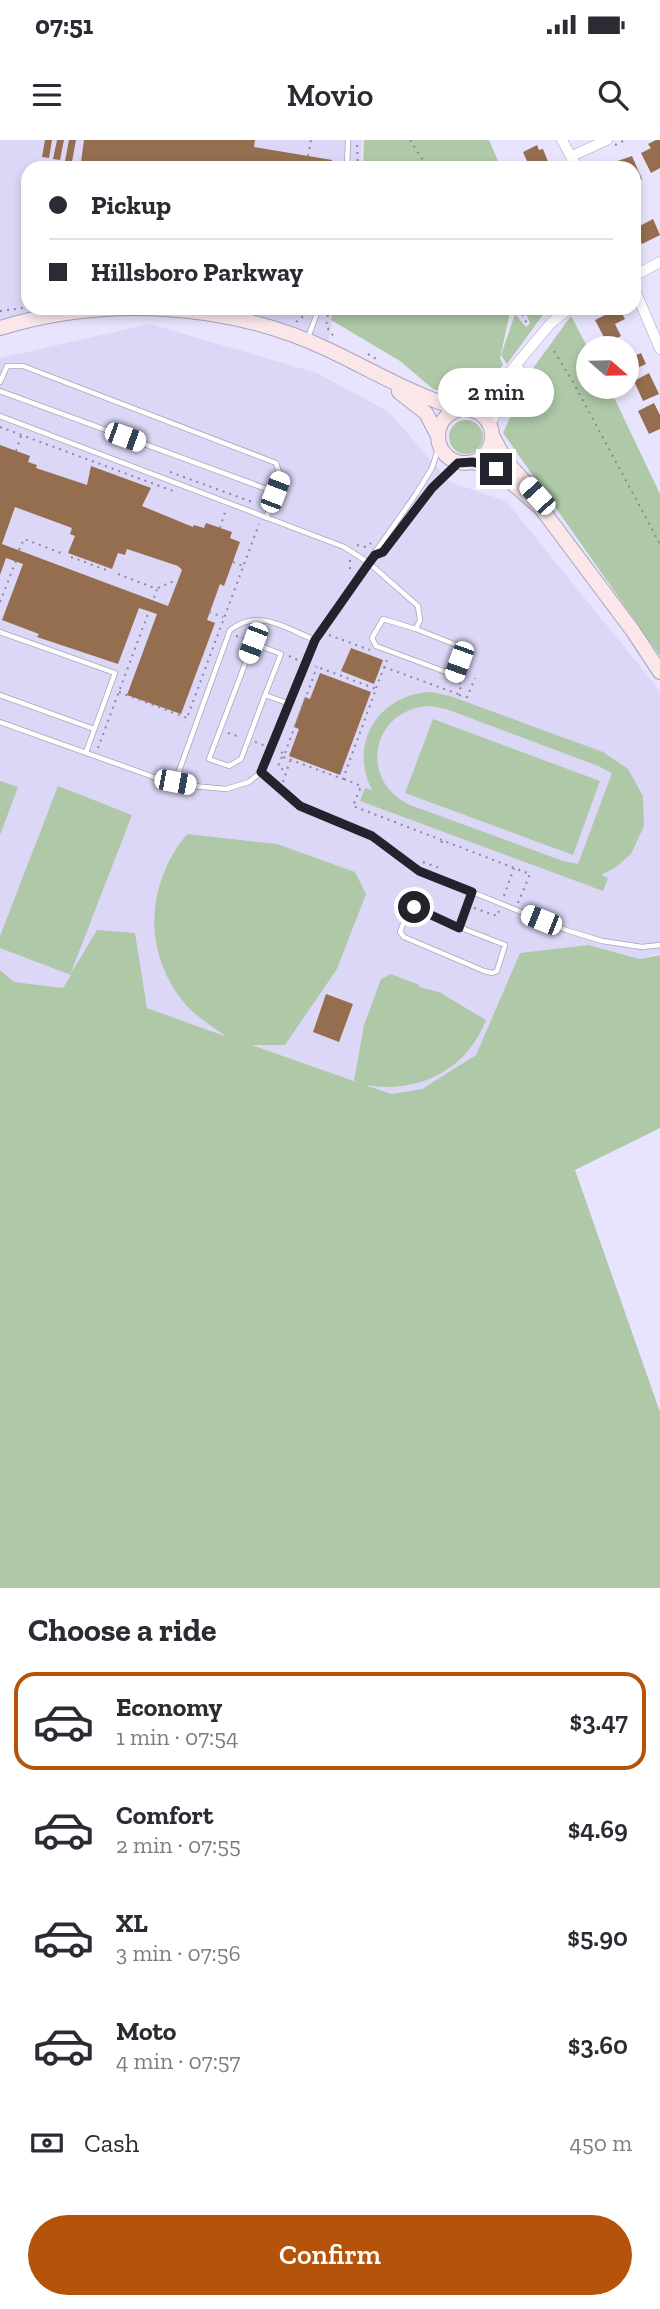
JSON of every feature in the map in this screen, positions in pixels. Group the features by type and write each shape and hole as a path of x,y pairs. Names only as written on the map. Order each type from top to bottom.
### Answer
{"street":[{"path":"562,140 574,161"},
{"path":"572,156 607,140"},
{"path":"641,272 660,262"},
{"path":"641,304 660,349"},
{"path":"0,328 38,317 58,315"},
{"path":"213,315 261,326 327,349 387,382 426,413 444,454 496,469 541,508 633,631 660,672"},
{"path":"438,440 444,417 488,398 551,323 561,315"},
{"path":"466,462 487,452 491,430 527,353"},
{"path":"387,382 480,413 506,461 537,496 541,508"}],"lane":[{"path":"346,161 348,140"},
{"path":"307,342 317,315"},
{"path":"0,382 7,366 23,366 276,463 281,478 266,518"},
{"path":"0,391 275,492"},
{"path":"0,416 344,547 369,563 418,606 420,620 416,629"},
{"path":"0,722 175,782 226,789 249,782 261,772 315,640 432,468 438,440"},
{"path":"375,555 383,552 442,476 466,462"},
{"path":"432,468 442,476"},
{"path":"175,782 230,630 248,619 264,620 315,640"},
{"path":"383,619 416,629 464,648 454,675 376,646 373,642 379,622 383,619"},
{"path":"0,632 115,673 86,752"},
{"path":"253,643 281,654 265,695 240,760 229,766 209,759 253,643"},
{"path":"0,695 94,729"},
{"path":"265,695 290,704"},
{"path":"261,772 300,806 372,836 419,871 602,941 642,947 660,945"},
{"path":"459,928 472,892"},
{"path":"414,907 459,928 505,945 497,971 492,974 484,971 404,937 400,932 408,911 414,907"}],"path":[{"path":"308,156 311,140"},
{"path":"356,140 358,161"},
{"path":"410,140 424,161"},
{"path":"0,312 21,309"},
{"path":"522,315 527,324"},
{"path":"554,351 660,544"},
{"path":"16,451 25,425"},
{"path":"0,427 179,494"},
{"path":"187,717 260,523"},
{"path":"19,550 24,538 61,553"},
{"path":"354,544 366,547 372,543"},
{"path":"344,554 352,566 349,573 357,579"},
{"path":"71,557 109,571"},
{"path":"0,602 16,561"},
{"path":"233,562 243,566"},
{"path":"118,574 157,589"},
{"path":"154,598 157,589 171,582 177,583"},
{"path":"96,755 149,611"},
{"path":"209,612 224,618"},
{"path":"343,779 388,656"},
{"path":"313,665 376,689"},
{"path":"286,772 278,766 280,756 284,755 317,667"},
{"path":"384,667 467,697 475,678"},
{"path":"458,694 462,684"},
{"path":"280,752 361,786 353,806 530,873 516,910"},
{"path":"442,840 441,844 444,845"},
{"path":"467,905 497,916 514,867"}],"shaded area":[{"path":"0,140 362,140 360,161 21,161 21,315 81,315 0,328"},
{"path":"168,315 334,315 327,349 261,326"},
{"path":"150,324 317,373 389,412 450,482 506,501 660,691 660,953 640,959 588,945 521,953 476,1055 422,1089 392,1094 147,1008 97,930 63,988 13,982 0,970 0,358"}],"green space":[{"path":"364,140 489,140 498,161 363,161"},
{"path":"332,315 509,315 500,358 503,365 483,386 468,395 455,396 433,389 400,361 331,320"},
{"path":"515,315 526,327 530,323 527,315 543,315 507,364 501,355"},
{"path":"571,316 582,336 576,336 576,399 615,399 660,494 660,656 503,433 531,371"},
{"path":"466,420 478,425 483,437 478,449 466,454 454,449 449,437 454,425"},
{"path":"431,692 450,696 603,752 628,769 643,796 644,826 631,854 601,875 608,878 603,891 360,801 365,788 372,790 364,755 366,739 373,724 383,711 413,695","holes":["430,706 446,709 612,773 578,864 563,861 410,805 393,794 383,779 378,763 378,747 384,732 395,719 410,710"]},
{"path":"433,719 600,781 573,855 405,793"},
{"path":"0,781 18,787 0,835"},
{"path":"58,786 132,815 70,975 0,948 0,936"},
{"path":"187,834 277,844 355,872 366,894 337,969 285,1045 252,1045 354,1081 364,1025 381,979 391,974 419,987 439,992 486,1020 466,1053 438,1075 403,1086 365,1085 392,1094 422,1089 476,1055 520,953 588,945 640,959 660,955 660,1128 575,1170 660,1412 660,1588 0,1588 0,970 14,982 63,988 97,930 135,933 147,1008 225,1036 187,1006 172,986 156,943 154,920 163,875"}],"building":[{"path":"45,140 52,140 49,158 42,157"},
{"path":"57,140 64,140 60,160 53,159"},
{"path":"69,140 76,140 72,161 65,161"},
{"path":"84,140 255,140 254,147 332,160 332,161 81,161"},
{"path":"660,140 660,168 651,173 641,153 651,148 648,144"},
{"path":"537,145 539,150 543,149 548,161 527,161 523,152"},
{"path":"632,156 634,161 618,161"},
{"path":"653,219 660,235 642,244 641,225"},
{"path":"605,315 623,315 625,319 615,324 621,336 603,336 595,320"},
{"path":"641,353 646,364 639,367 639,354"},
{"path":"649,373 659,394 643,401 639,392 639,378"},
{"path":"654,403 660,415 660,429 649,434 638,411"},
{"path":"0,445 30,456 28,462 37,465 36,468 87,485 91,466 151,488 142,506 193,527 204,528 206,523 232,532 230,538 240,542 224,586 220,584 207,620 215,623 181,714 127,695 157,614 139,608 118,664 37,637 39,634 2,620 23,564 6,558 0,575","holes":["15,507 72,528 70,534 75,536 68,553 112,569 118,553 125,555 127,549 178,566 182,570 168,606 2,544"]},
{"path":"351,648 383,660 374,684 341,671"},
{"path":"320,673 371,692 340,775 289,756 299,729 294,727 305,697 310,699"},
{"path":"326,994 353,1004 339,1042 313,1032"}],"route":[{"path":"414,907 459,928 472,892 419,871 372,836 300,806 261,772 315,640 375,555 383,552 442,476 458,463 473,462 496,469"}]}
